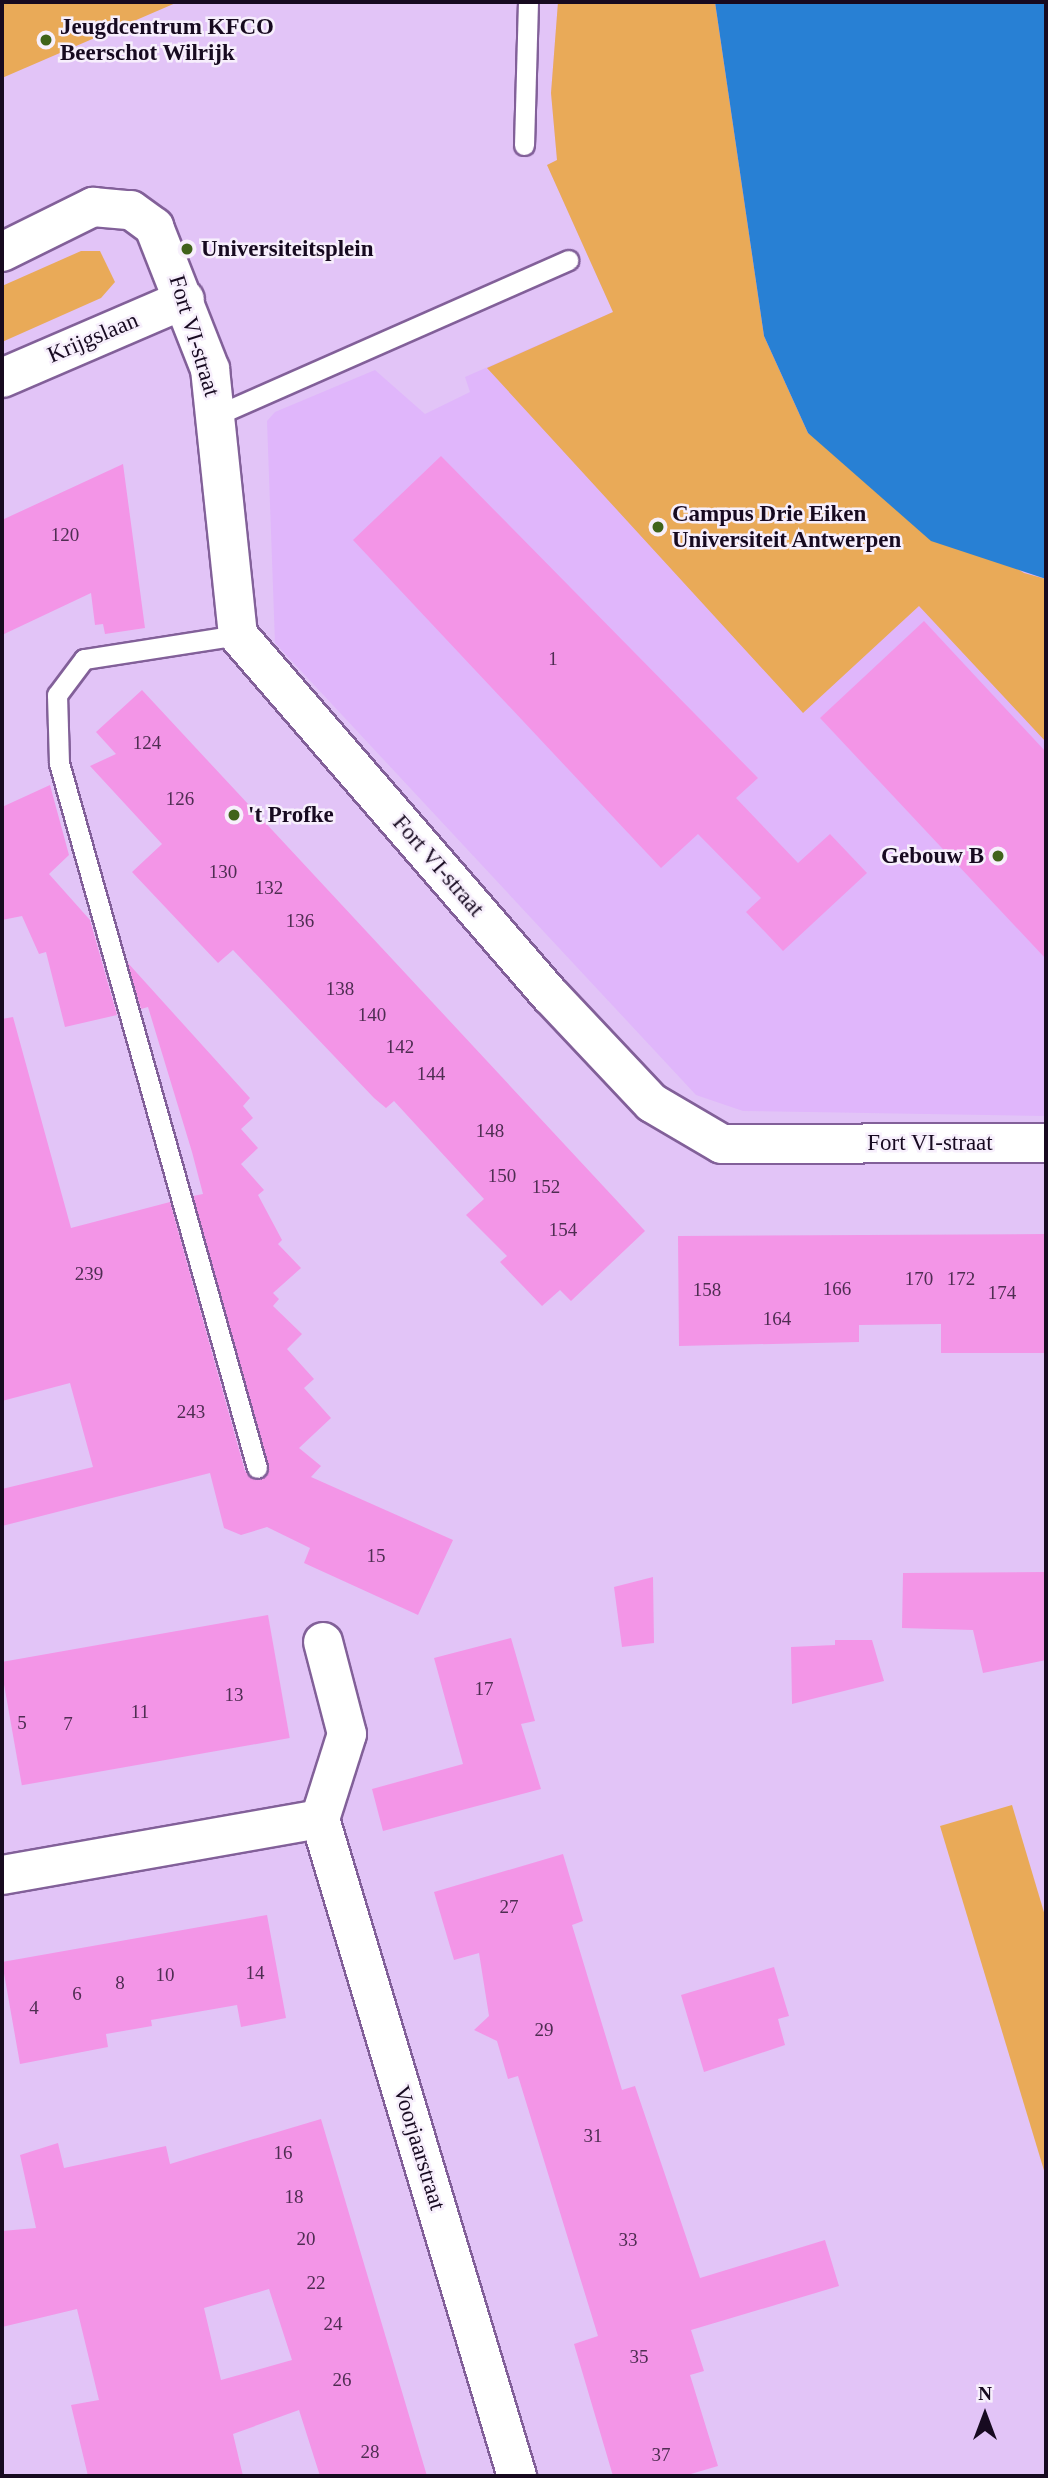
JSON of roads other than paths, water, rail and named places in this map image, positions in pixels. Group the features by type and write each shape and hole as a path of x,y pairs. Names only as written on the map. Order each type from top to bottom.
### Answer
{"street":[{"name":"Fort VI-straat","path":"2,252 93,208 131,210 154,227 185,299 217,415 237,635 551,996 652,1103 722,1144 1046,1143"},
{"name":"Krijgslaan","path":"2,378 185,299"},
{"path":"2,1875 320,1819 347,1734 323,1642"},
{"name":"Voorjaarstraat","path":"320,1819 517,2476"}],"lane":[{"path":"524,145 528,2"},
{"path":"217,415 568,260"},
{"path":"237,635 84,659 57,695 59,763 257,1468"}],"water":[{"path":"715,2 1046,2 1046,579 931,541 808,433 764,336"}],"place":[{"name":"Jeugdcentrum KFCO Beerschot Wilrijk","path":"46,40"},
{"name":"Universiteitsplein","path":"187,249"},
{"name":"Campus Drie Eiken Universiteit Antwerpen","path":"658,527"},
{"name":"'t Profke","path":"234,815"},
{"name":"Gebouw B","path":"998,856"}]}
